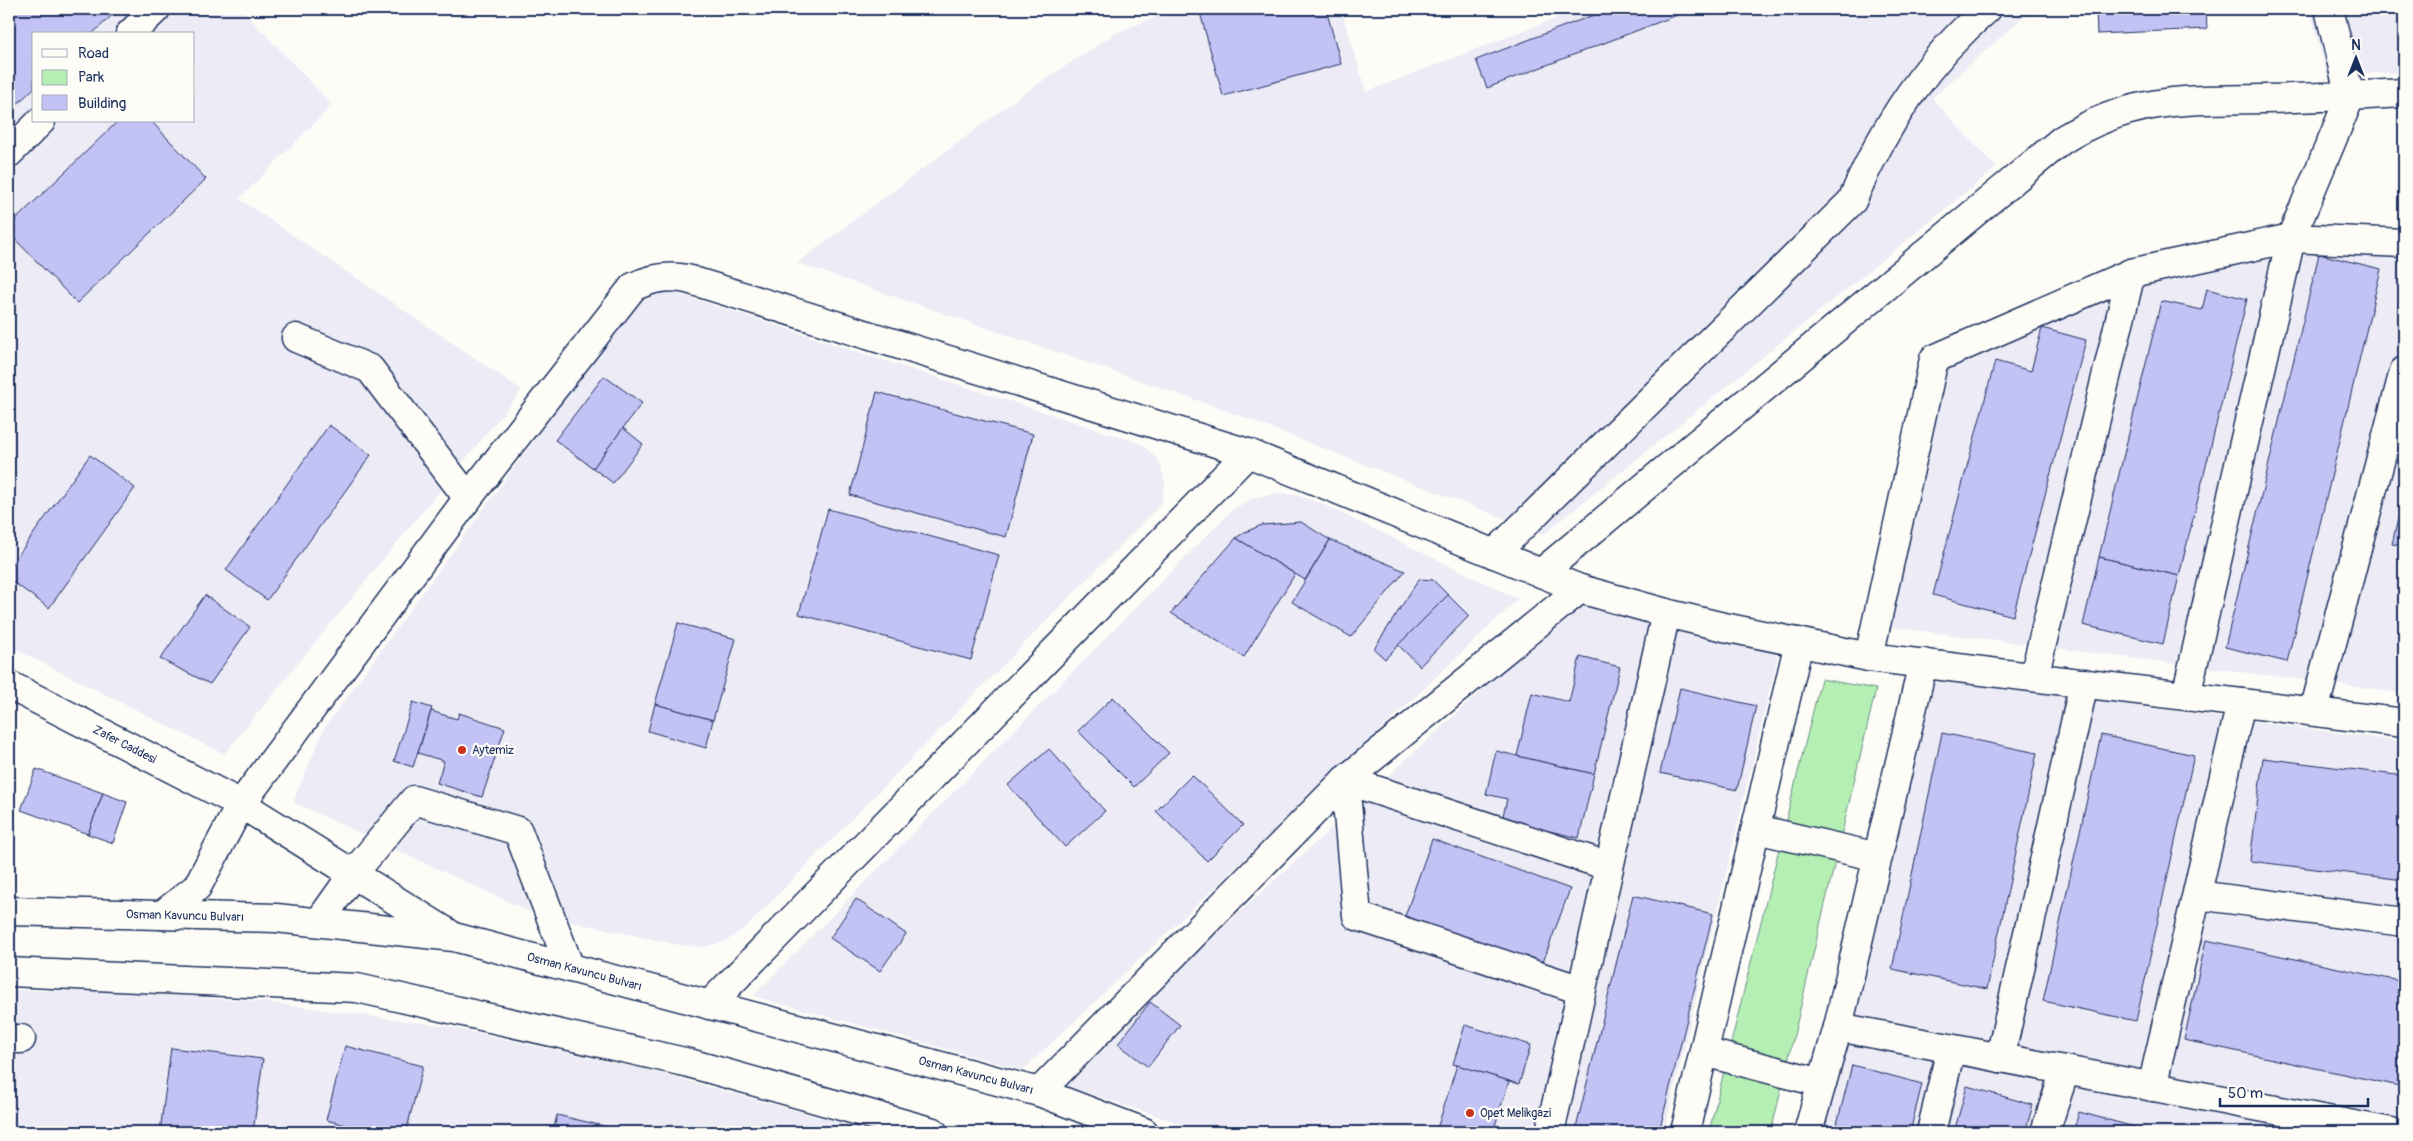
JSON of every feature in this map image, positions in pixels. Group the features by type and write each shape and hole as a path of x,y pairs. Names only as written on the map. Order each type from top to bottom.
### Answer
{"main road":[{"path":"132,32 156,9"},
{"path":"1494,554 1852,201 1879,142 1913,89 1956,38 1987,9"},
{"path":"2186,696 2291,238 2350,97 2328,9"},
{"path":"1541,573 2054,146 2080,128 2120,111 2161,102 2350,97 2404,93"},
{"path":"9,153 40,122"},
{"path":"1869,656 1934,359 2131,273 2291,238 2404,243"},
{"path":"2034,677 2131,273"},
{"path":"162,915 197,887 241,804 468,498 633,287 644,281 666,277 687,279 1248,453 1580,589 1666,613 1869,656 2404,723"},
{"path":"296,338 370,369 468,498"},
{"path":"2314,712 2404,371"},
{"path":"709,1005 1248,453"},
{"path":"1038,1092 1345,780 1580,589"},
{"path":"1550,1132 1666,613"},
{"path":"1685,1132 1799,642"},
{"path":"1808,1132 1838,1027 1923,663"},
{"path":"2000,1058 2084,683"},
{"name":"Zafer Caddesi","path":"9,685 241,804 454,937"},
{"path":"2152,1087 2241,703"},
{"path":"1345,780 1608,866"},
{"path":"1345,780 1357,916 1581,990"},
{"path":"319,922 353,874 414,800 518,831 570,968"},
{"path":"1756,830 1878,857"},
{"path":"2197,894 2404,922"},
{"name":"Osman Kavuncu Bulvarı","path":"9,911 276,918 454,937 1038,1092 1144,1132"},
{"path":"9,972 357,988 688,1064 933,1132"},
{"path":"1838,1027 2152,1087 2283,1122 2391,1132"},
{"path":"1931,1132 1951,1049"},
{"path":"1704,1052 1822,1083"},
{"path":"2045,1132 2065,1070"}],"shaded area":[{"path":"9,9 241,9 332,105 239,199 522,390 224,754 9,646"},
{"path":"1176,9 1341,9 1366,92 1580,9 2032,9 1932,98 1996,168 1544,534 1217,407 797,263 1023,94 1116,33"},
{"path":"2310,9 2404,9 2404,73 2326,73"},
{"path":"2277,225 2404,245 2404,693 1862,623 1945,340"},
{"path":"670,291 1142,444 1161,466 1165,485 1161,504 745,928 726,941 704,947 680,945 535,914 293,802 325,727 630,308 651,294"},
{"path":"1279,493 1293,494 1320,503 1518,599 1023,1070 753,996 1232,510 1253,498"},
{"path":"1580,600 1778,655 1664,1132 1205,1132 1055,1082"},
{"path":"1929,678 2404,742 2404,1132 1816,1132"},
{"path":"9,990 112,992 265,1002 450,1027 650,1071 875,1132 9,1132"}],"green space":[{"path":"1821,679 1876,689 1771,1132 1709,1132"}],"building":[{"path":"9,9 119,9 94,32 32,32 32,90 9,112"},
{"path":"1199,9 1326,9 1341,64 1223,96"},
{"path":"1609,9 1693,9 1487,88 1476,60"},
{"path":"2096,9 2206,9 2207,29 2097,34"},
{"path":"117,122 152,122 206,179 77,303 9,233 9,226"},
{"path":"2319,254 2381,269 2287,662 2225,647"},
{"path":"2207,289 2247,299 2179,576 2099,557 2161,301 2202,310"},
{"path":"2042,328 2086,340 2013,616 1933,595 1995,361 2031,371"},
{"path":"604,376 642,403 593,468 555,440"},
{"path":"877,392 1033,434 1006,537 850,495"},
{"path":"329,425 371,455 267,600 226,570"},
{"path":"623,428 643,444 613,483 593,468"},
{"path":"90,455 135,488 49,608 9,579 9,568"},
{"path":"2401,506 2404,507 2404,546 2392,544"},
{"path":"828,509 999,555 971,660 799,614"},
{"path":"1301,522 1330,540 1305,580 1236,538 1262,525"},
{"path":"1236,538 1295,574 1244,657 1171,613"},
{"path":"1330,540 1405,571 1351,637 1292,602"},
{"path":"2099,557 2179,576 2163,644 2083,625"},
{"path":"1419,579 1433,580 1448,595 1385,659 1374,649"},
{"path":"205,595 250,627 210,684 160,659"},
{"path":"1448,595 1469,616 1420,666 1398,645"},
{"path":"678,623 736,639 713,720 655,704"},
{"path":"1580,657 1620,667 1594,774 1517,756 1532,693 1569,702"},
{"path":"1680,688 1756,706 1737,790 1660,773"},
{"path":"1113,697 1169,753 1134,787 1078,731"},
{"path":"413,702 432,708 413,767 394,761"},
{"path":"655,704 713,720 706,748 648,731"},
{"path":"431,711 457,719 459,713 505,728 482,797 437,783 444,761 418,753"},
{"path":"1942,733 2037,753 1987,989 1892,969"},
{"path":"2101,735 2194,755 2136,1021 2043,1001"},
{"path":"1049,749 1105,811 1065,847 1008,785"},
{"path":"1496,751 1594,774 1579,838 1502,820 1507,799 1486,794"},
{"path":"2263,758 2404,776 2404,880 2250,861"},
{"path":"36,769 103,793 88,834 21,810"},
{"path":"1192,775 1243,825 1207,861 1156,811"},
{"path":"103,793 127,802 113,843 88,834"},
{"path":"1432,839 1570,889 1542,965 1405,916"},
{"path":"1633,895 1713,914 1659,1132 1575,1132"},
{"path":"856,899 906,934 880,971 830,938"},
{"path":"2206,940 2404,982 2404,1087 2184,1040"},
{"path":"1150,1002 1180,1025 1148,1067 1118,1044"},
{"path":"1465,1025 1531,1045 1519,1084 1453,1064"},
{"path":"345,1046 423,1066 406,1132 373,1132 326,1120"},
{"path":"171,1048 263,1059 253,1132 160,1132"},
{"path":"9,1050 16,1050 9,1108"},
{"path":"1457,1065 1509,1081 1493,1132 1436,1132"},
{"path":"1852,1065 1922,1084 1910,1132 1835,1132"},
{"path":"1967,1086 2033,1105 2025,1132 1954,1132"},
{"path":"2079,1112 2153,1132 2073,1132"},
{"path":"557,1115 629,1132 553,1132"}],"place":[{"name":"Aytemiz","path":"462,750"},
{"name":"Opet Melikgazi","path":"1470,1113"}]}
